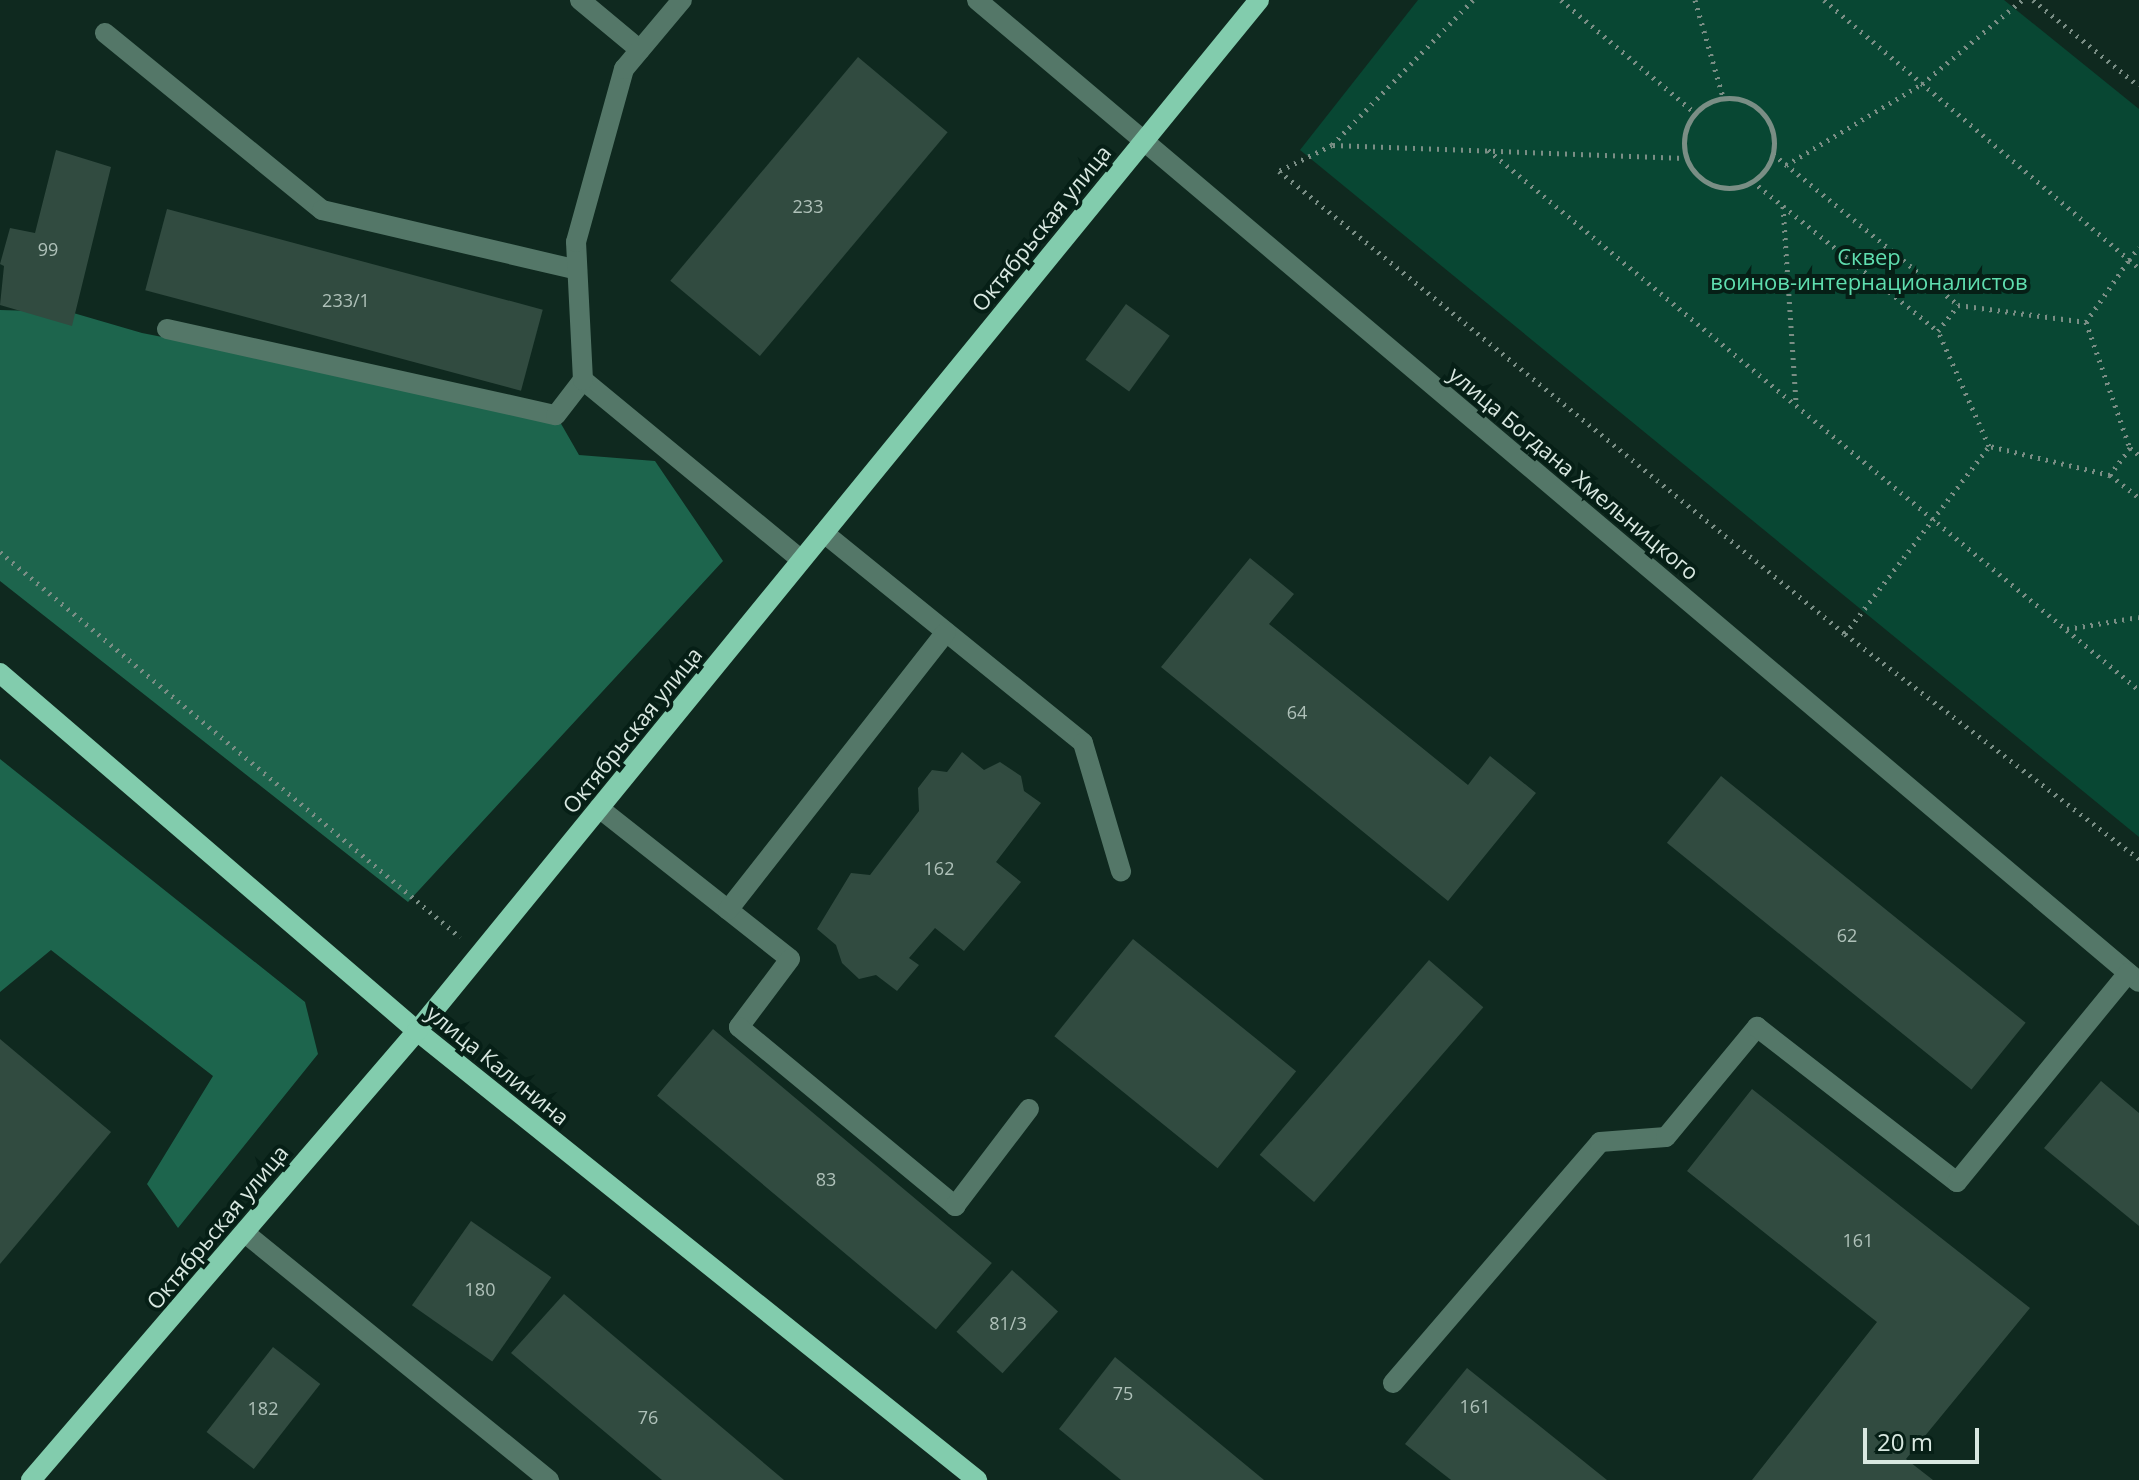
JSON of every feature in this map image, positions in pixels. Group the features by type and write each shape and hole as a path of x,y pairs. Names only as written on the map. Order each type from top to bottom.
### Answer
{"main road":[{"name":"Октябрьская улица","path":"31,1480 417,1031 1259,0"},
{"name":"улица Калинина","path":"0,673 417,1031 977,1480"}],"street":[{"path":"580,0 640,50"},
{"path":"167,329 556,415 583,380 576,242 620,83 640,50 682,0"},
{"name":"улица Богдана Хмельницкого","path":"977,0 2134,978"},
{"path":"105,33 322,210 577,270"},
{"path":"583,380 801,560"},
{"path":"824,533 1083,743 1121,871"},
{"path":"728,910 946,632"},
{"path":"599,808 790,959 739,1027 955,1206 1029,1109"},
{"path":"1393,1383 1600,1142 1666,1137 1757,1027 1957,1182 2134,978"},
{"path":"245,1233 549,1480"}],"path":[{"path":"1473,0 1332,145 1279,171 1845,634 2139,859"},
{"path":"1561,0 1695,113"},
{"path":"1695,0 1723,97"},
{"path":"1824,0 2139,268"},
{"path":"1786,165 1922,84 2022,0"},
{"path":"2033,0 2139,86"},
{"path":"1723,97 1746,100 1763,113 1774,132 1773,154 1762,175 1742,187 1719,188 1698,177 1685,158 1683,138 1695,113 1723,97"},
{"path":"1332,145 1685,158"},
{"path":"1488,150 2139,690"},
{"path":"1773,154 1958,305 2086,322"},
{"path":"1751,181 1938,331 1989,446"},
{"path":"1783,206 1796,405"},
{"path":"2086,322 2139,247"},
{"path":"1938,331 1958,305"},
{"path":"2086,322 2130,448 2139,455"},
{"path":"1845,634 1989,446"},
{"path":"1989,446 2110,475 2139,498"},
{"path":"2110,475 2130,448"},
{"path":"0,552 480,954"},
{"path":"2066,629 2139,617"}],"green space":[{"name":"Сквер воинов-интернационалистов","path":"1418,0 2004,0 2139,109 2139,837 1300,150"},
{"path":"0,310 70,312 142,333 556,415 579,455 655,461 723,561 408,902 0,581"},
{"path":"0,759 305,1002 318,1054 178,1228 147,1184 213,1076 51,950 0,992"}],"building":[{"path":"858,57 948,132 760,356 670,281"},
{"path":"56,150 111,167 72,326 0,305 4,266 0,264 10,228 35,233"},
{"path":"167,209 543,310 521,391 145,290"},
{"path":"1126,304 1170,336 1129,392 1085,360"},
{"path":"1250,558 1294,594 1269,624 1468,785 1490,756 1536,793 1448,901 1161,667"},
{"path":"962,752 984,770 1000,762 1021,776 1024,791 1041,803 996,862 1021,882 964,951 935,928 909,958 919,965 897,991 876,975 859,979 842,963 836,945 817,929 851,873 870,875 919,811 918,788 932,770 947,772"},
{"path":"1721,776 2026,1023 1972,1090 1667,843"},
{"path":"1133,939 1296,1071 1218,1168 1054,1036"},
{"path":"1429,960 1483,1007 1314,1202 1260,1155"},
{"path":"713,1029 992,1263 936,1330 657,1096"},
{"path":"0,1039 111,1132 0,1264"},
{"path":"2101,1081 2139,1113 2139,1226 2044,1148"},
{"path":"1752,1089 2030,1308 1906,1459 1933,1480 1752,1480 1877,1322 1687,1171"},
{"path":"471,1221 551,1277 492,1362 412,1305"},
{"path":"1012,1270 1058,1311 1003,1373 956,1332"},
{"path":"564,1294 784,1480 662,1480 511,1353"},
{"path":"273,1347 320,1384 254,1469 207,1432"},
{"path":"1115,1357 1264,1480 1121,1480 1059,1429"},
{"path":"1467,1368 1607,1480 1451,1480 1405,1444"}]}
